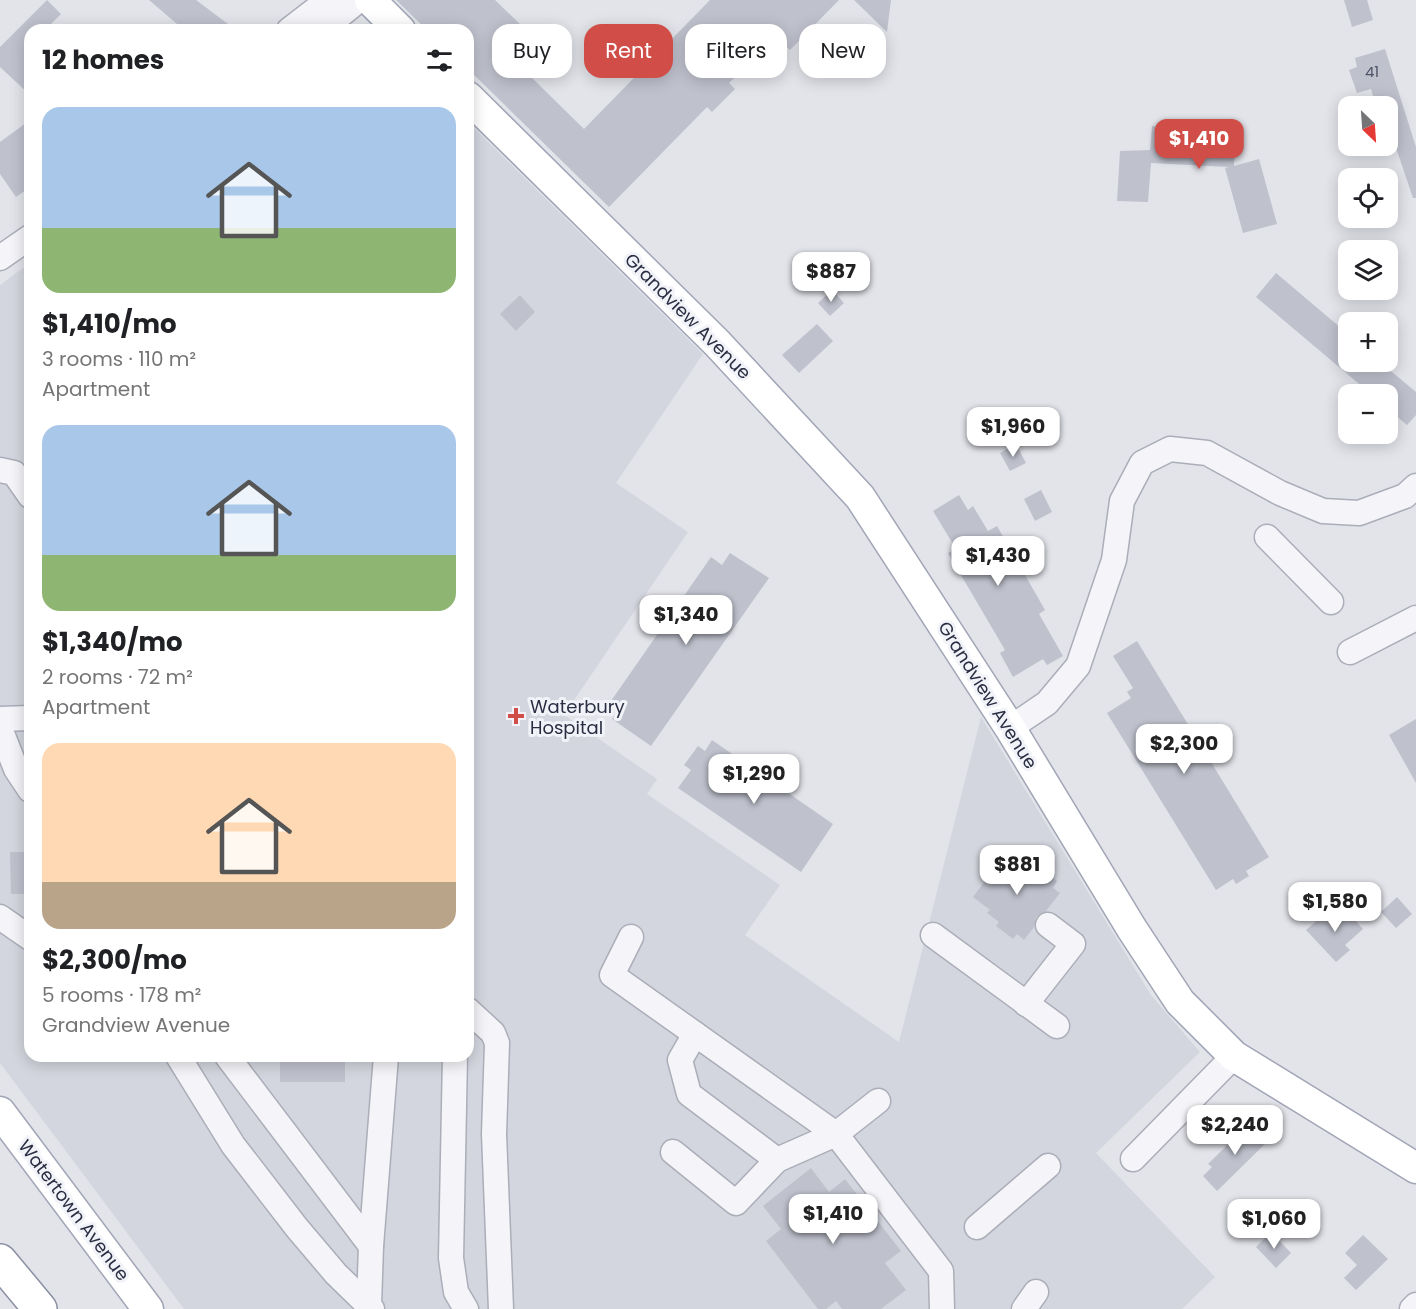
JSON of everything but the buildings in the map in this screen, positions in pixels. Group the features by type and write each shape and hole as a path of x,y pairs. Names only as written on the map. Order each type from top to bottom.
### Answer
{"highway":[{"path":"0,1261 40,1309"},
{"path":"0,1287 21,1309"}],"main road":[{"name":"Grandview Avenue","path":"474,103 717,343 860,497 1010,728 1131,929 1180,1002 1234,1056 1416,1168"},
{"name":"Watertown Avenue","path":"0,1112 148,1309"}],"street":[{"path":"297,24 328,0"},
{"path":"340,24 378,11"},
{"path":"0,258 24,241"},
{"path":"1010,728 1047,703 1078,666 1114,560 1122,501 1142,463 1170,449 1207,453 1280,493 1323,511 1359,513 1405,495 1416,486"},
{"path":"0,470 14,473 24,487"},
{"path":"1267,537 1330,602"},
{"path":"1350,652 1416,618"},
{"path":"0,719 24,718"},
{"path":"0,728 16,769 24,781"},
{"path":"0,917 24,934"},
{"path":"1026,1004 1073,944 1048,925"},
{"path":"933,935 1056,1026"},
{"path":"631,937 612,975 836,1134 941,1271 942,1309"},
{"path":"474,1016 493,1033 497,1043 494,1155 501,1309"},
{"path":"695,1034 680,1060 689,1094 777,1160"},
{"path":"1133,1159 1234,1056"},
{"path":"182,1062 233,1144 290,1219 336,1274 371,1307"},
{"path":"232,1062 371,1246"},
{"path":"371,1307 371,1246 386,1062"},
{"path":"455,1062 452,1258 456,1292 466,1309"},
{"path":"673,1152 736,1203 777,1160 836,1134 878,1101"},
{"path":"977,1227 1048,1166"},
{"path":"1412,1309 1416,1305"}],"shaded area":[{"name":"Waterbury Hospital","path":"474,128 703,354 616,483 688,532 564,715 657,779 647,794 780,885 745,935 899,1042 981,717 1151,995 1200,1052 1096,1153 1215,1277 1182,1309 184,1309 0,1063 0,285 24,267 24,1062 474,1062"}],"place":[{"name":"Waterbury Hospital","path":"516,716"}]}
